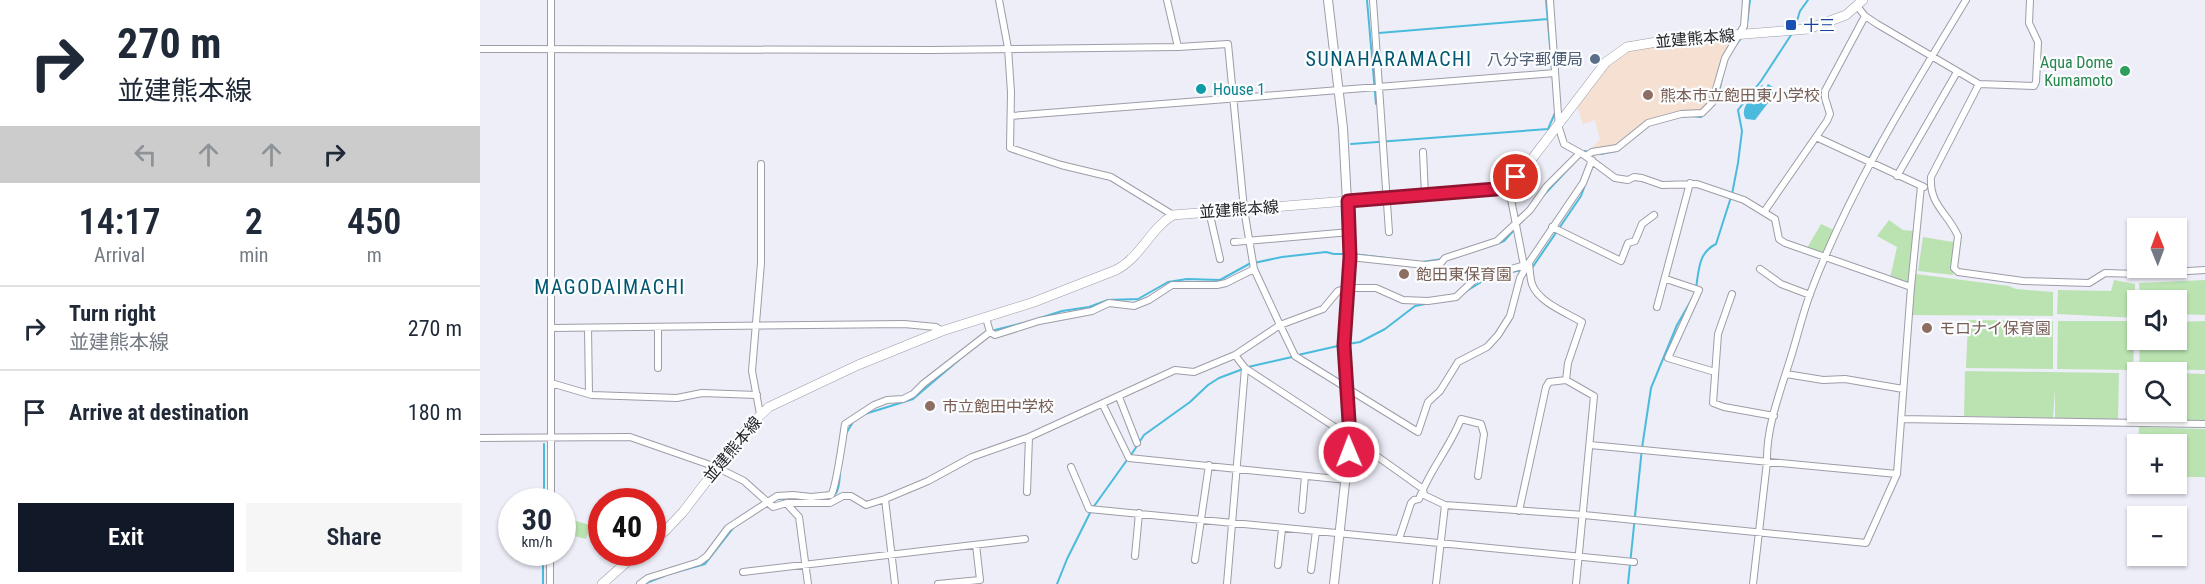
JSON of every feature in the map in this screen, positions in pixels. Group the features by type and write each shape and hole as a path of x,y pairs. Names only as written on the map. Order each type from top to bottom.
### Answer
{"main road":[{"name":"並建熊本線","path":"666,531 760,414 784,398 942,331 986,318 1116,270 1137,255 1161,223 1173,215 1496,189 1506,185 1525,168 1606,62 1627,47 1659,41 1816,27 1846,15 1860,3"},
{"path":"602,584 622,566"}],"street":[{"path":"550,0 551,488"},
{"path":"999,0 1008,48 1011,92 1010,148 1061,165 1111,177 1173,215"},
{"path":"1167,0 1178,47"},
{"path":"1328,0 1350,232 1344,335 1350,437 1334,584"},
{"path":"1373,0 1389,232"},
{"path":"1550,0 1559,122 1564,144 1615,178 1628,180 1634,177 1642,178 1662,185 1690,183 1744,200 1775,219 1779,239 1825,258 1911,287"},
{"path":"1350,257 1425,265 1441,263 1445,258 1497,241 1530,210 1546,187 1592,152 1617,148 1648,123 1681,114 1702,113 1712,103 1725,58 1741,34 1744,26 1746,0"},
{"path":"1753,584 1767,446 1810,295 1870,164 1966,0"},
{"path":"1860,3 1865,16 1979,84 2034,86 2038,42 2029,23 2030,0"},
{"path":"1764,212 1830,114 1824,98 1825,90 1865,16"},
{"path":"480,49 1178,47 1228,44 1244,209 1254,269 1280,326 1295,356 1418,432 1428,402 1440,391 1458,362 1487,347 1496,339 1510,316 1520,278 1526,265 1583,183 1586,157"},
{"path":"1898,176 1957,72"},
{"path":"1011,116 1555,73"},
{"path":"1979,84 1931,177 1930,190 1934,201 1958,236 1954,268 1958,272 2023,280 2089,283 2105,273 2138,274 2205,270"},
{"path":"1816,137 1930,190"},
{"path":"1423,153 1425,195"},
{"path":"760,414 752,371 761,263 761,164"},
{"path":"1657,307 1690,183"},
{"path":"1506,185 1532,285 1549,303 1582,322 1566,372 1566,380"},
{"path":"1235,355 1245,368 1350,437 1423,489 1424,495 1445,505 1584,515 1866,543 1898,474 1911,287 1921,186"},
{"path":"1209,211 1220,259"},
{"path":"1552,227 1621,261 1628,243 1635,241 1642,224 1654,215"},
{"path":"1234,243 1350,232"},
{"path":"480,438 630,437 716,467 744,481 773,507 787,503 830,503 843,496 851,496 866,505 928,481 972,457 1029,437 1103,405 1175,370 1194,372 1235,355 1280,326 1323,309 1338,291 1347,288 1376,288 1403,300 1428,301 1456,297 1474,280 1526,265"},
{"path":"986,318 990,332 995,335 1039,321 1092,311 1109,303 1134,306 1149,300 1172,285 1226,283 1254,269"},
{"path":"1760,269 1781,284 1810,295"},
{"path":"1665,279 1699,290 1668,357 1715,372"},
{"path":"1732,294 1718,334 1712,398 1715,405 1774,416"},
{"path":"551,328 904,324 936,327 942,331"},
{"path":"658,327 658,368"},
{"path":"588,328 589,394"},
{"path":"640,584 648,578 699,562 707,556 728,528 766,501 777,496 811,498 831,495 836,489 838,461 845,424 874,405 887,400 903,399 913,394 990,332"},
{"path":"1227,584 1245,368"},
{"path":"1786,374 1823,380 1845,379 1903,389"},
{"path":"1519,511 1546,387 1549,382 1566,380 1594,396 1576,584"},
{"path":"551,383 589,394 677,398 702,393 757,396"},
{"path":"1119,397 1137,443"},
{"path":"1103,405 1129,458 1347,480"},
{"path":"1399,539 1411,503 1419,499 1445,449 1452,441 1461,419 1481,424 1484,434 1478,476"},
{"path":"1901,419 2205,424"},
{"path":"1027,492 1029,437"},
{"path":"1590,445 1898,474"},
{"path":"1195,560 1209,465"},
{"path":"1071,467 1089,508 1282,529 1634,562"},
{"path":"1302,510 1305,476"},
{"path":"885,499 895,584"},
{"path":"787,503 799,517 808,584"},
{"path":"1436,584 1445,505"},
{"path":"1135,556 1139,513"},
{"path":"1278,565 1282,529"},
{"path":"1311,570 1316,531"},
{"path":"743,572 1025,539"},
{"path":"938,584 980,580 976,545"},
{"path":"550,566 550,584"}],"shaded area":[{"name":"熊本市立飽田東小学校","path":"1730,39 1731,43 1720,64 1712,97 1702,111 1681,111 1657,117 1615,146 1585,154 1600,140 1595,120 1583,124 1577,105 1604,68 1624,52 1642,47"}],"green space":[{"path":"1889,220 1903,230 1914,231 1909,284 1890,278 1897,247 1877,236"},
{"path":"1821,224 1836,231 1824,255 1807,248"},
{"path":"1923,237 1953,242 1953,275 1918,271"},
{"path":"1916,274 2009,286 2016,289 2053,292 2053,316 1909,315"},
{"path":"2114,280 2135,284 2135,290 2127,290 2127,318 2057,314 2058,290 2111,291"},
{"path":"2205,280 2205,315 2187,314 2187,290 2139,290 2139,283"},
{"path":"1968,320 2053,321 2053,369 1966,368"},
{"path":"2058,321 2127,321 2127,350 2134,350 2133,362 2127,362 2127,370 2057,369"},
{"path":"2205,321 2205,370 2187,370 2187,362 2139,362 2140,350 2187,350 2187,322"},
{"path":"1965,371 2119,373 2118,419 2055,419 2055,389 2053,418 1964,416"},
{"path":"2187,373 2205,374 2205,421 2187,420"},
{"path":"2139,427 2205,429 2205,477 2187,477 2187,434 2139,434"},
{"path":"576,521 588,524 586,539 576,536"}],"water":[{"path":"1768,84 1773,87 1771,91 1775,94 1755,120 1746,119 1744,110 1748,101 1762,85 1766,87"}],"waterway":[{"path":"1367,0 1376,104"},
{"path":"1546,0 1553,81"},
{"path":"1746,31 1750,0"},
{"path":"1795,27 1800,11 1808,0"},
{"path":"1379,33 1548,19"},
{"path":"1696,288 1700,263 1706,252 1716,244 1732,194 1742,131 1738,110 1761,81 1793,32"},
{"path":"1735,46 1743,36"},
{"path":"1715,101 1722,78"},
{"path":"1692,116 1701,117 1712,106"},
{"path":"1351,144 1548,129 1555,113"},
{"path":"1869,159 1877,145"},
{"path":"1601,154 1619,150"},
{"path":"1542,197 1585,151 1587,152"},
{"path":"1532,268 1581,196 1585,185"},
{"path":"1499,243 1504,241 1523,220"},
{"path":"1040,318 1062,311 1089,307 1108,300 1138,299 1168,282 1187,279 1220,280 1249,264 1282,257 1326,252 1348,254"},
{"path":"1353,254 1386,258"},
{"path":"1422,262 1443,259"},
{"path":"1511,272 1523,270"},
{"path":"1465,292 1486,279"},
{"path":"1628,584 1642,448 1651,388 1677,325 1692,299"},
{"path":"1438,302 1453,300"},
{"path":"1348,344 1360,342 1385,329 1415,306 1430,303"},
{"path":"992,333 995,330 1023,323"},
{"path":"1298,355 1342,345"},
{"path":"1248,367 1292,357"},
{"path":"865,414 913,399 960,359"},
{"path":"1131,455 1144,435 1190,402 1208,385 1243,369"},
{"path":"847,432 853,422"},
{"path":"544,444 544,488"},
{"path":"1057,584 1092,509 1127,460"},
{"path":"815,500 828,498 835,494 839,486 840,473"},
{"path":"776,499 806,500"},
{"path":"669,574 705,564 734,527"},
{"path":"543,566 543,584"},
{"path":"644,584 664,576"}],"place":[{"name":"十三","path":"1791,25"},
{"name":"八分字郵便局","path":"1595,59"},
{"name":"Aqua Dome Kumamoto","path":"2125,71"},
{"name":"House 1","path":"1201,89"},
{"name":"熊本市立飽田東小学校","path":"1648,95"},
{"name":"飽田東保育園","path":"1404,274"},
{"name":"モロナイ保育園","path":"1927,328"},
{"name":"市立飽田中学校","path":"930,406"}],"district":[{"name":"SUNAHARAMACHI","path":"1389,59"},
{"name":"MAGODAIMACHI","path":"610,287"}],"route":[{"path":"1349,452 1344,345 1350,257 1348,201 1496,189 1516,177"}]}
